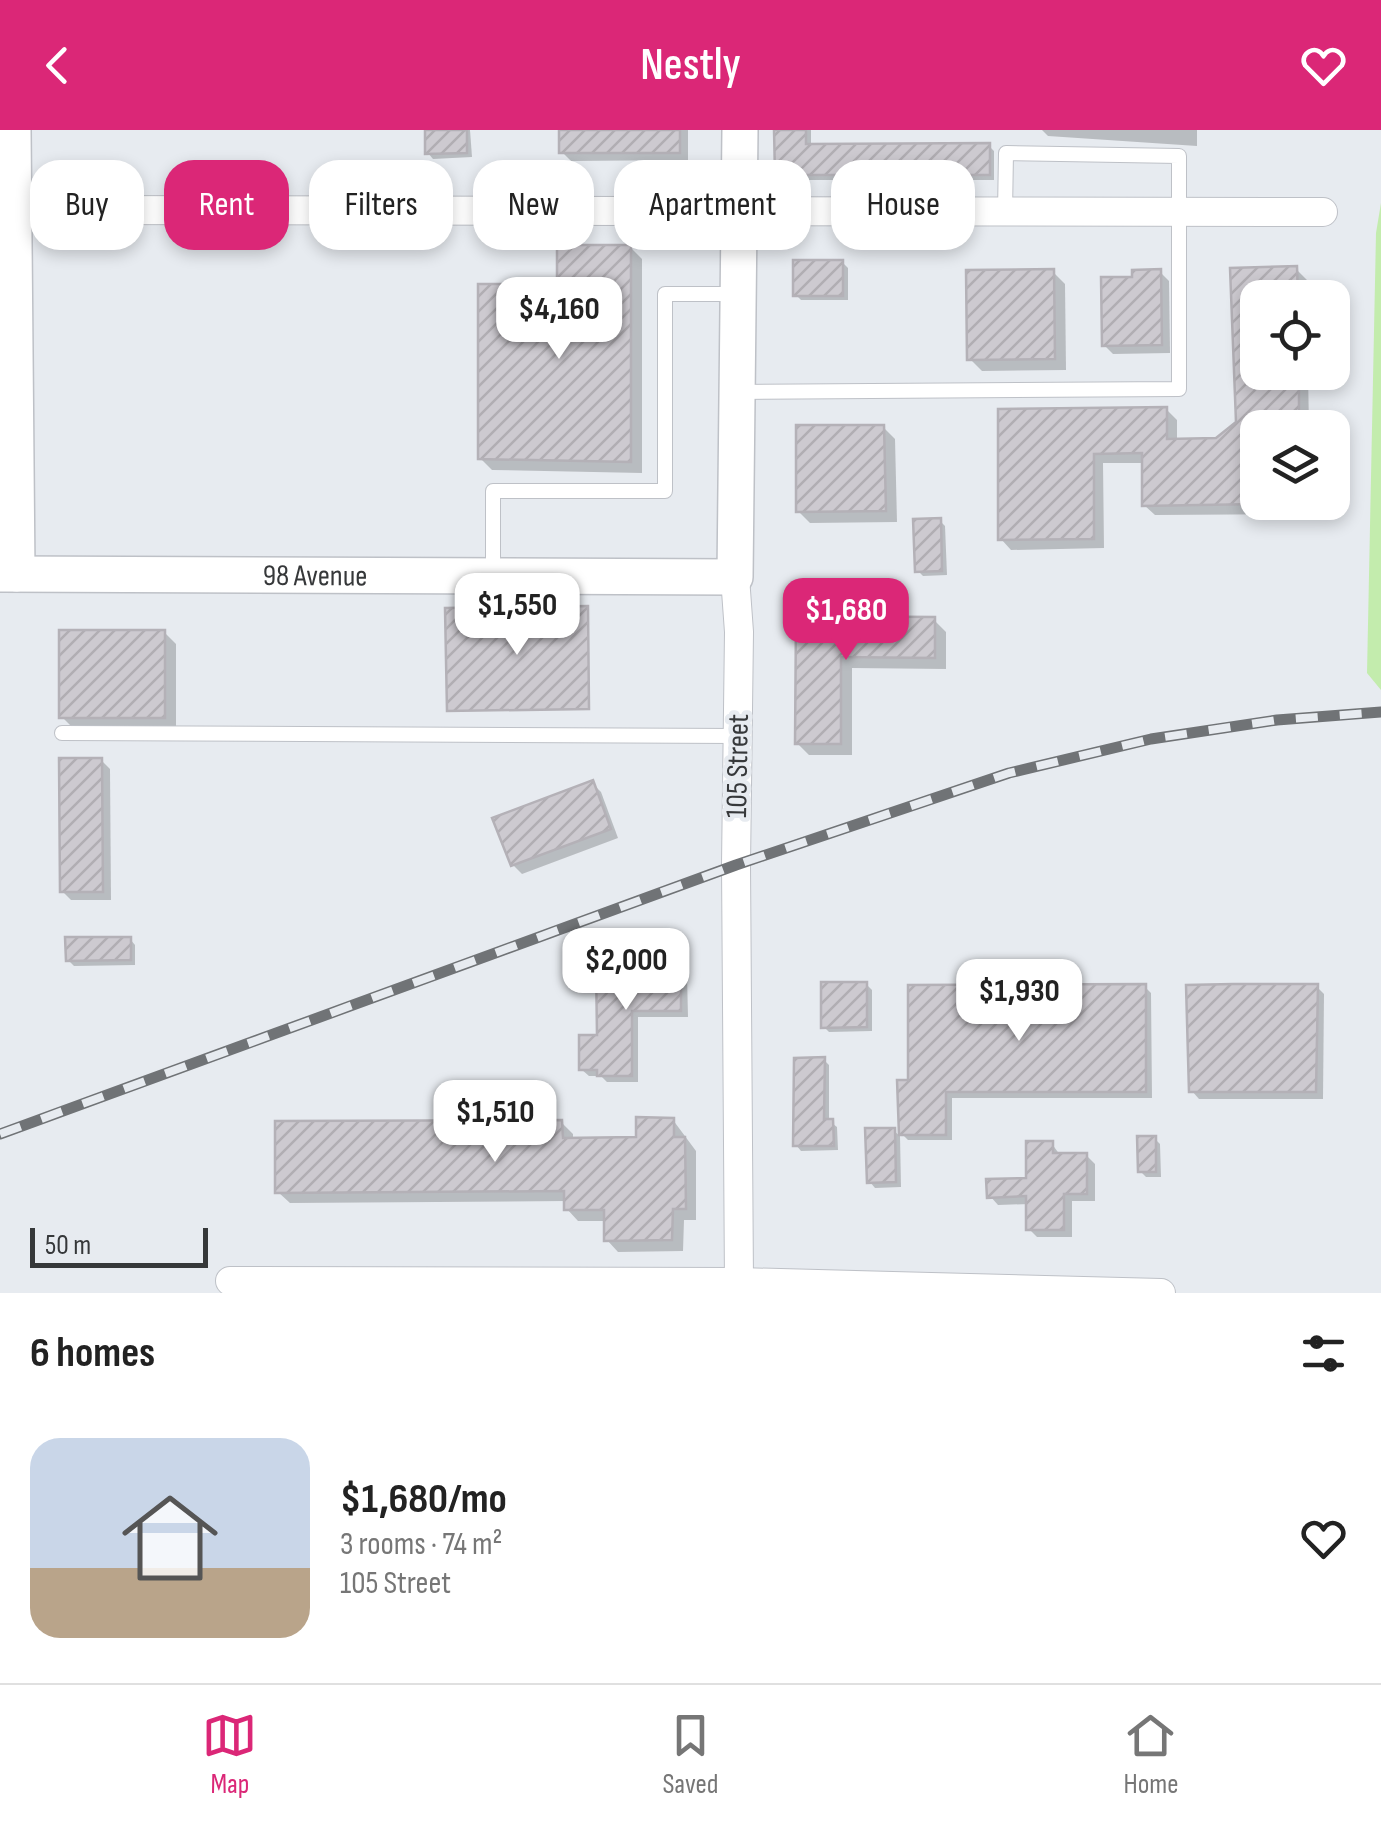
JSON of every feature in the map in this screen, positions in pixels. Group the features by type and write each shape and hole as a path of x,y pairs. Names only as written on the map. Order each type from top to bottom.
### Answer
{"street":[{"path":"8,574 12,130"},
{"name":"105 Street","path":"740,130 740,160"},
{"path":"13,210 614,212"},
{"path":"811,212 1323,212"},
{"name":"105 Street","path":"739,1282 739,632 735,577 741,250"},
{"name":"98 Avenue","path":"8,574 735,577"},
{"path":"230,1281 739,1282 1161,1293"}],"lane":[{"path":"738,392 1179,389 1180,156 1006,153 1005,212"},
{"path":"493,576 493,491 665,491 665,294 740,294"},
{"path":"62,734 738,736"}],"green space":[{"path":"1381,203 1381,690 1367,673 1376,233"}],"building":[{"path":"425,130 467,130 467,153 425,154"},
{"path":"559,130 680,130 680,153 559,153"},
{"path":"774,130 806,130 806,144 990,143 990,175 975,175 975,160 831,160 831,175 811,175 811,160 775,160"},
{"path":"594,245 614,245 614,250 631,250 631,462 478,459 478,284 557,284 557,250 594,250"},
{"path":"793,260 843,260 843,296 793,296"},
{"path":"1297,266 1297,280 1240,280 1240,390 1299,390 1299,410 1240,410 1240,504 1142,506 1142,453 1094,454 1094,539 998,540 998,409 1167,407 1167,439 1216,438 1236,422 1230,268"},
{"path":"1054,269 1055,359 967,360 966,270"},
{"path":"1161,269 1162,345 1102,346 1101,277 1132,277 1132,270"},
{"path":"796,425 884,425 886,511 796,512"},
{"path":"941,518 942,571 915,572 913,519"},
{"path":"588,606 589,709 447,711 445,608"},
{"path":"796,616 935,617 935,658 841,657 841,744 795,744"},
{"path":"59,630 165,630 165,718 59,718"},
{"path":"59,758 102,758 103,892 60,892"},
{"path":"593,780 611,829 511,866 492,818"},
{"path":"65,937 131,937 131,960 66,961"},
{"path":"596,965 681,965 681,1011 632,1011 632,1076 597,1076 597,1070 579,1070 579,1035 597,1035"},
{"path":"821,982 867,982 867,1027 821,1028"},
{"path":"1146,984 1146,1092 946,1092 946,1135 899,1135 897,1080 908,1080 908,985"},
{"path":"1318,984 1316,1092 1189,1092 1186,985"},
{"path":"825,1057 824,1119 833,1119 834,1146 793,1146 794,1058"},
{"path":"636,1117 674,1118 674,1137 685,1137 686,1209 673,1209 672,1240 604,1241 604,1210 564,1210 564,1191 275,1193 275,1121 562,1120 563,1138 636,1137"},
{"path":"865,1128 895,1128 896,1182 867,1183"},
{"path":"1137,1136 1156,1136 1156,1172 1138,1172"},
{"path":"1026,1141 1053,1141 1053,1153 1087,1153 1087,1194 1064,1194 1064,1230 1026,1230 1026,1196 987,1198 986,1179 1026,1178"}],"railway":[{"path":"0,1134 736,865 1009,773 1151,739 1277,720 1381,712"}]}
